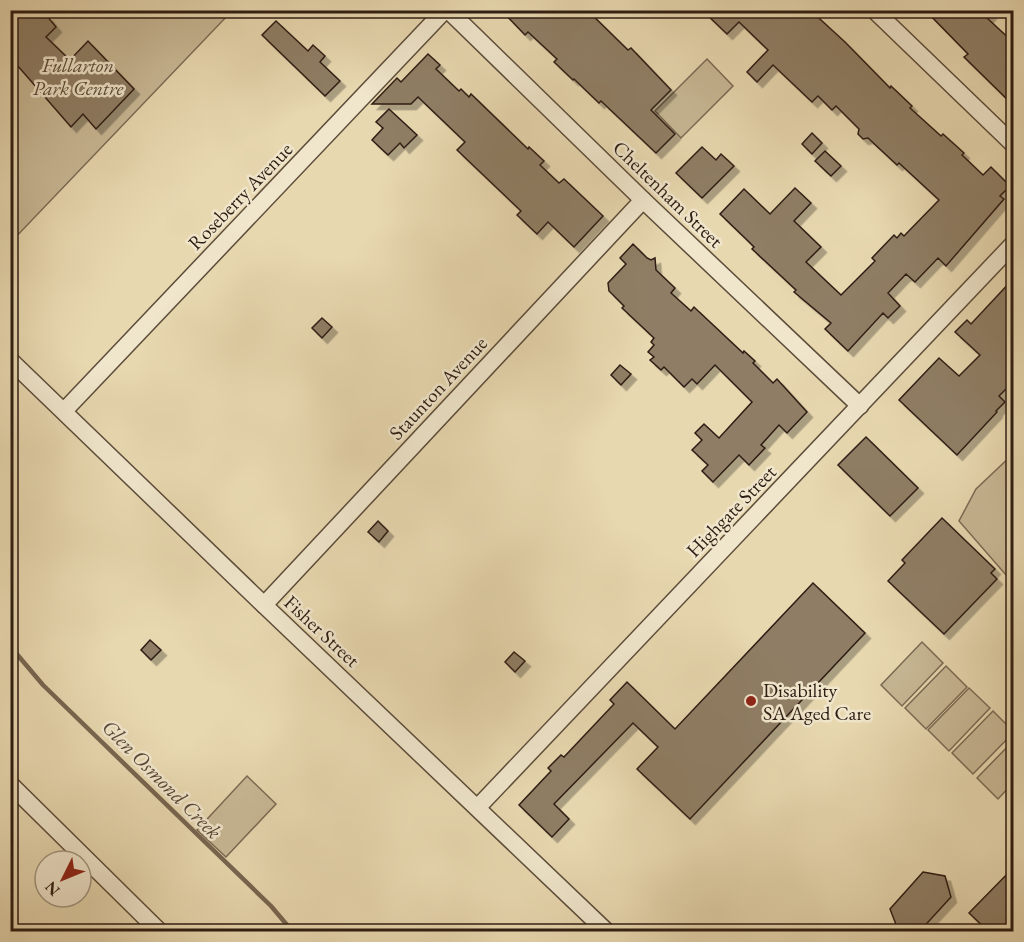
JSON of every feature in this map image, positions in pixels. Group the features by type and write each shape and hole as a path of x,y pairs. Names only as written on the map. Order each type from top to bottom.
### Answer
{"street":[{"name":"Cheltenham Street","path":"446,10 860,406"},
{"name":"Roseberry Avenue","path":"64,411 446,10"},
{"path":"874,10 1014,145"},
{"name":"Staunton Avenue","path":"264,604 643,200"},
{"name":"Highgate Street","path":"478,807 1014,243"},
{"name":"Fisher Street","path":"10,360 607,932"},
{"path":"10,784 159,932"}],"green space":[{"name":"Fullarton Park Centre","path":"11,11 227,11 230,13 11,242"},
{"path":"707,59 733,86 681,138 655,111"},
{"path":"1013,454 1013,583 959,521 976,489"},
{"path":"922,642 943,663 902,706 881,685"},
{"path":"946,666 967,687 926,729 905,708"},
{"path":"969,688 990,708 949,751 928,730"},
{"path":"993,711 1013,733 973,774 952,753"},
{"path":"1013,741 1013,783 998,799 977,778"},
{"path":"247,776 276,804 226,857 197,830"}],"building":[{"path":"10,10 38,10 45,18 47,16 56,27 46,37 70,60 88,41 134,89 96,129 83,114 71,127 10,57"},
{"path":"501,10 587,10 628,50 631,48 671,90 651,110 675,134 656,153 601,101 599,103 573,80 554,62 557,59 528,32 525,35"},
{"path":"702,10 810,10 890,88 891,86 912,106 910,108 964,153 962,155 983,175 991,167 1010,186 1000,196 1004,199 946,266 938,258 915,282 906,274 888,293 900,306 888,318 883,313 848,351 825,329 831,323 794,292 796,290 752,249 754,247 720,214 744,189 770,214 795,188 811,203 794,221 821,247 806,262 841,295 875,261 872,258 894,235 897,238 901,233 904,236 939,200 868,138 863,139 858,134 859,129 836,106 832,110 818,96 812,102 773,65 757,82 747,72 768,50 739,22 727,34"},
{"path":"925,10 994,10 987,18 1014,43 1014,106 964,57 968,54"},
{"path":"276,21 308,51 313,45 325,56 320,62 340,81 325,96 262,35"},
{"path":"428,54 440,65 436,69 459,91 461,89 469,97 471,94 528,149 529,147 544,161 540,165 559,183 564,179 603,216 574,247 548,222 537,234 517,215 521,211 457,150 465,142 418,97 411,104 372,104 397,78 401,82"},
{"path":"389,109 417,135 404,148 400,143 388,155 372,140 383,128 376,122"},
{"path":"812,133 822,143 812,154 802,144"},
{"path":"702,147 716,160 721,154 734,166 702,198 676,173"},
{"path":"825,151 841,166 831,176 815,161"},
{"path":"633,244 647,258 651,260 655,258 656,270 675,288 671,293 691,311 694,307 743,353 744,351 773,383 777,379 807,412 787,433 779,425 761,445 765,448 749,465 739,455 713,482 702,471 708,465 692,450 702,440 695,433 704,424 719,438 752,402 715,365 697,384 692,379 684,387 664,367 661,370 650,360 654,357 648,352 654,345 651,342 654,338 622,308 624,306 609,291 608,283 626,264 620,258"},
{"path":"1014,278 1014,381 999,396 1005,402 957,455 899,400 939,358 959,376 980,355 955,332 967,320 971,324"},
{"path":"322,318 332,327 322,338 312,328"},
{"path":"620,365 631,374 621,385 611,375"},
{"path":"866,437 918,488 890,516 838,465"},
{"path":"942,518 995,569 991,573 997,579 944,634 888,581 905,563 902,560"},
{"path":"378,521 388,531 379,542 368,532"},
{"name":"Disability SA Aged Care","path":"813,583 865,633 690,819 637,769 658,747 633,723 554,804 569,819 552,837 519,805 551,771 548,768 561,755 564,757 614,704 610,700 627,682 675,729"},
{"path":"150,640 161,650 151,660 141,650"},
{"path":"514,652 525,661 515,672 505,662"},
{"path":"1014,867 1014,932 989,932 969,913"},
{"path":"923,872 945,876 951,897 919,932 897,927 890,909"}],"waterway":[{"name":"Glen Osmond Creek","path":"10,646 43,685 271,906 293,932"}],"place":[{"name":"Disability SA Aged Care","path":"751,701"}]}
